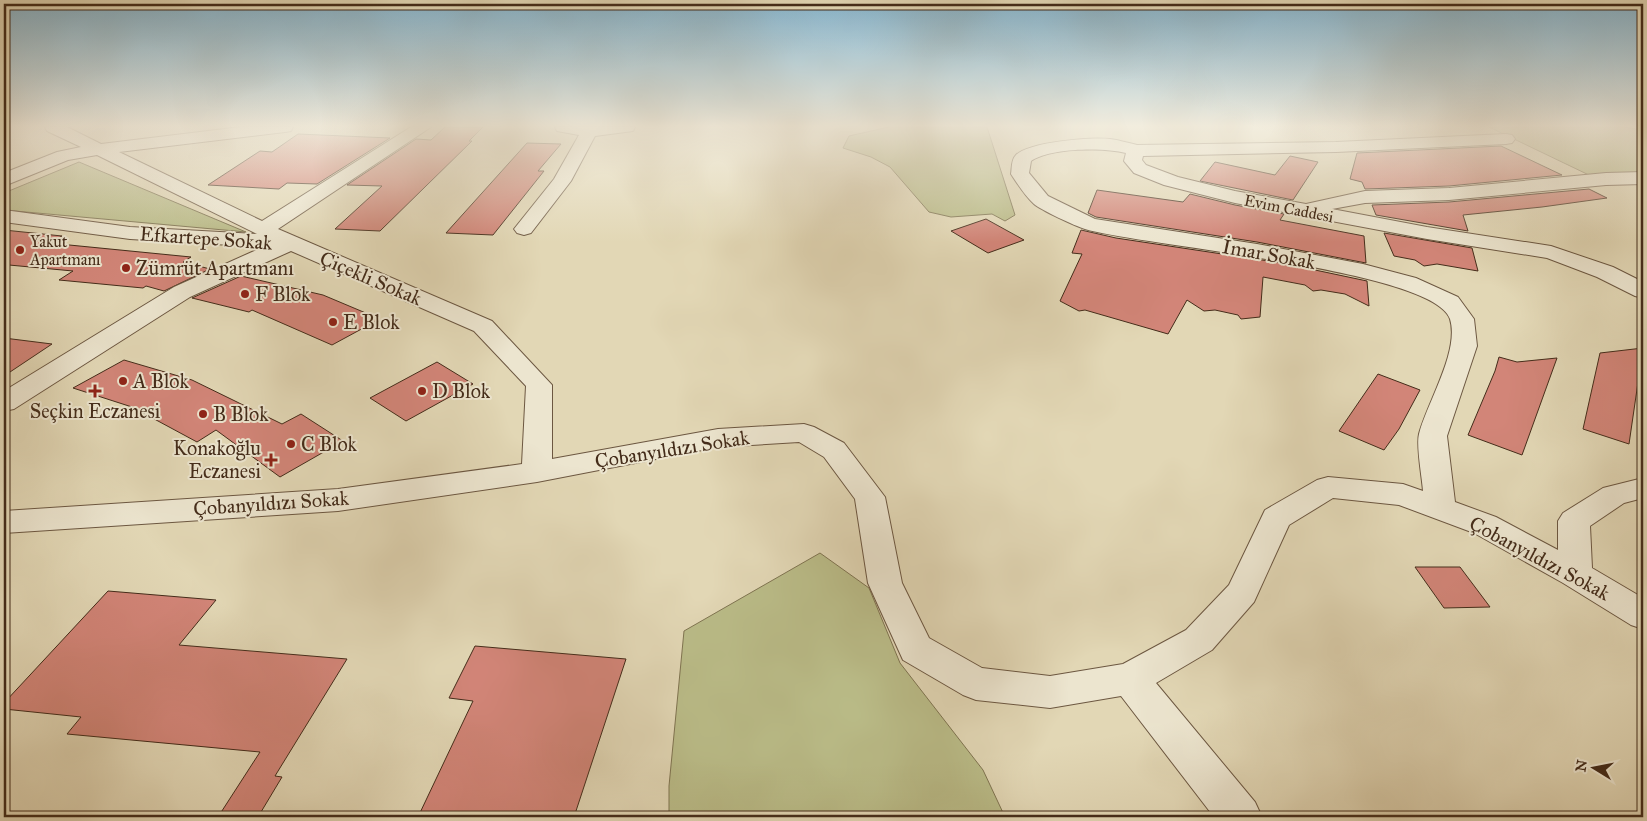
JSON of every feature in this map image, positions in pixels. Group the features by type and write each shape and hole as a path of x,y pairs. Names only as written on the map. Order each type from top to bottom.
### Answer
{"street":[{"path":"4,180 39,165"},
{"name":"Çiçekli Sokak","path":"134,165 290,243 483,326 539,385 537,472"},
{"path":"263,229 363,165"},
{"path":"524,229 562,181 571,165"},
{"name":"İmar Sokak","path":"1021,165 1020,174 1041,200 1090,224 1257,250 1363,271 1408,284 1450,302 1462,319 1464,346 1432,436 1440,508"},
{"name":"Evim Caddesi","path":"1137,165 1140,169 1171,181 1235,198 1551,252 1605,272 1643,291"},
{"path":"1298,210 1365,197 1449,194 1606,179 1643,178"},
{"name":"Efkartepe Sokak","path":"4,216 130,233 290,243"},
{"name":"Efkartepe Sokak","path":"4,403 182,292 290,243"},
{"name":"Çobanyıldızı Sokak","path":"4,522 338,500 537,472 718,438 804,433 834,450 870,496 885,583 916,649 976,684 1050,692 1130,679 1200,640 1242,593 1276,518 1328,487 1402,495 1485,525 1575,574 1643,615"},
{"path":"1575,574 1574,521 1614,495 1643,488"},
{"path":"1130,679 1240,817"}],"green space":[{"path":"71,165 87,165 246,232 4,210 4,193"},
{"path":"887,165 999,165 1015,215 1005,221 992,214 951,217 929,212"},
{"path":"1569,165 1643,165 1643,173 1591,176"},
{"path":"820,553 869,588 900,663 983,770 1005,817 669,817 669,786 684,631"}],"building":[{"path":"238,165 347,165 317,184 287,183 279,189 208,185"},
{"path":"377,165 447,165 380,231 335,229 382,186 347,185"},
{"path":"507,165 543,165 538,171 544,171 493,235 446,233"},
{"path":"1212,165 1230,165 1275,175 1283,165 1316,165 1293,200 1200,181"},
{"path":"1354,165 1542,165 1562,175 1449,186 1365,189 1362,182 1350,179"},
{"path":"1589,189 1607,198 1463,215 1468,231 1376,215 1372,205 1449,202"},
{"path":"1097,190 1183,202 1190,194 1284,214 1280,220 1364,236 1366,263 1257,242 1096,217 1088,213"},
{"path":"986,219 1024,240 988,253 951,231"},
{"path":"4,230 62,236 49,243 191,257 183,262 210,269 164,291 146,286 143,288 59,280 73,271 9,265 4,268"},
{"path":"1081,230 1116,238 1282,263 1367,281 1369,306 1345,294 1321,290 1313,291 1305,285 1263,277 1260,317 1241,319 1238,315 1215,310 1204,311 1187,300 1168,334 1085,310 1079,311 1060,301 1082,254 1072,253"},
{"path":"1384,233 1472,248 1478,271 1437,264 1424,266 1415,260 1394,256"},
{"path":"241,276 323,295 380,319 332,345 252,310 249,312 192,298"},
{"path":"4,338 52,344 4,376"},
{"path":"1643,348 1629,444 1583,429 1600,353"},
{"path":"1499,357 1517,362 1557,358 1522,455 1468,435"},
{"path":"124,360 192,380 282,424 301,414 343,441 280,477 216,430 197,442 132,407 73,388"},
{"name":"D Blok","path":"437,362 473,384 406,421 370,398"},
{"path":"1378,374 1420,390 1399,429 1384,450 1339,431"},
{"path":"1415,567 1460,567 1490,607 1444,608"},
{"path":"108,591 216,600 179,645 347,659 275,776 282,777 258,817 218,817 260,752 67,734 81,717 4,709 4,703"},
{"path":"475,646 626,659 574,817 418,817 473,701 449,698"}],"place":[{"name":"Yakut Apartmanı","path":"20,250"},
{"name":"Zümrüt Apartmanı","path":"126,268"},
{"name":"F Blok","path":"245,294"},
{"name":"E Blok","path":"333,322"},
{"name":"A Blok","path":"123,381"},
{"name":"Seçkin Eczanesi","path":"95,391"},
{"name":"D Blok","path":"422,391"},
{"name":"B Blok","path":"203,414"},
{"name":"C Blok","path":"291,444"},
{"name":"Konakoğlu Eczanesi","path":"271,460"}]}
